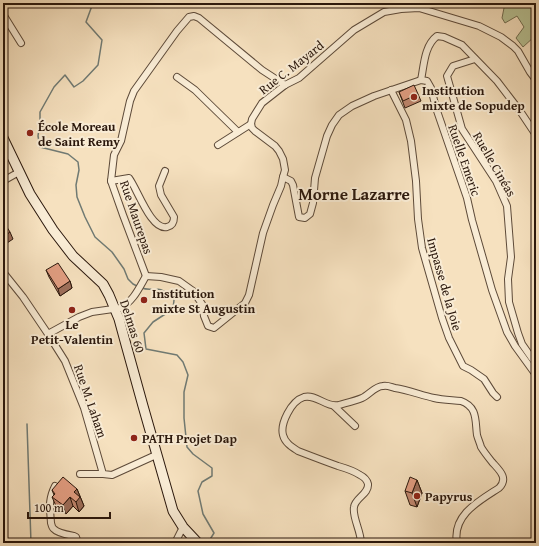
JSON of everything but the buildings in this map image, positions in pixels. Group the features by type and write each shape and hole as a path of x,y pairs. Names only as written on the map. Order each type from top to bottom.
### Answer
{"street":[{"name":"Rue C. Mayard","path":"251,124 252,119 262,103 285,86 299,78 354,30 384,12 400,9 419,8 479,26 507,40 518,51 536,80"},
{"path":"3,14 21,43"},
{"name":"Rue Maurepas","path":"146,276 111,181 114,155 121,140 130,101 134,91 177,30 189,17 194,16 199,18 262,70 285,86"},
{"path":"283,177 291,181 299,217 305,218 310,214 313,203 315,178 327,136 339,115 352,106 374,96 421,80 427,51 433,39 437,36 444,37 462,45 497,81 536,135"},
{"name":"Ruelle Cinéas","path":"475,59 454,66 448,76 462,130 496,181 507,206 511,257 508,279 509,302 522,344 536,364"},
{"path":"177,77 196,90 238,132"},
{"name":"Ruelle Emeric","path":"421,80 427,81 431,88 436,108 467,198 490,283 507,332 536,375"},
{"name":"Impasse de la Joie","path":"392,90 406,120 411,140 422,248 444,325 463,366 484,379 497,397"},
{"path":"48,334 79,317 92,312 120,308 128,303 138,291 146,276 161,277 179,281 193,291 202,304 204,316 208,326 214,328 245,302 249,295 263,233 281,186 284,170 283,159 275,146 255,131 251,124 218,145"},
{"name":"Delmas 60","path":"3,138 30,194 60,240 73,256 103,284 109,295 119,319 156,455 173,511 183,527 195,540"},
{"path":"111,181 129,178 150,215 160,225 167,227 174,221 174,218 161,195 159,186 166,171"},
{"path":"3,180 19,172"},
{"name":"Rue M. Laham","path":"3,272 23,297 65,361 84,408 103,474"},
{"path":"334,406 362,398 383,386 407,390 434,398 461,401 473,409 477,437 486,456 501,472 504,481 499,488 476,503 463,516 455,535 457,543"},
{"path":"355,426 334,406 316,398 304,397 298,400 286,415 283,431 286,441 298,451 354,472 365,479 368,483 365,492 357,501 354,508 361,536 361,543"},
{"path":"80,474 112,475 156,455"},
{"path":"55,486 50,499 52,527 57,531 76,537 78,543"},
{"path":"175,543 183,527"}],"green space":[{"path":"505,3 536,3 536,38 535,36 523,47 516,38 524,27 517,16 505,23 502,18"}],"waterway":[{"path":"93,3 86,22 102,40 98,65 83,81 74,87 65,75 54,87 40,112 38,136 40,147 68,154 78,162 79,170 76,185 77,197 85,217 95,237 112,252 124,269 128,279 139,287"},
{"path":"142,288 164,291 174,300 173,309 153,322 144,333 146,349 177,355 183,362 188,375 184,392 184,418 187,447 193,454 212,468 212,476 202,482 198,491 203,514 214,533 209,541 205,543"},
{"path":"27,424 31,543"}],"place":[{"name":"Institution mixte de Sopudep","path":"414,97"},
{"name":"École Moreau de Saint Remy","path":"30,133"},
{"name":"Institution mixte St Augustin","path":"144,300"},
{"name":"Le Petit-Valentin","path":"72,310"},
{"name":"PATH Projet Dap","path":"134,438"},
{"name":"Papyrus","path":"417,496"}],"district":[{"name":"Morne Lazarre","path":"354,194"}]}
